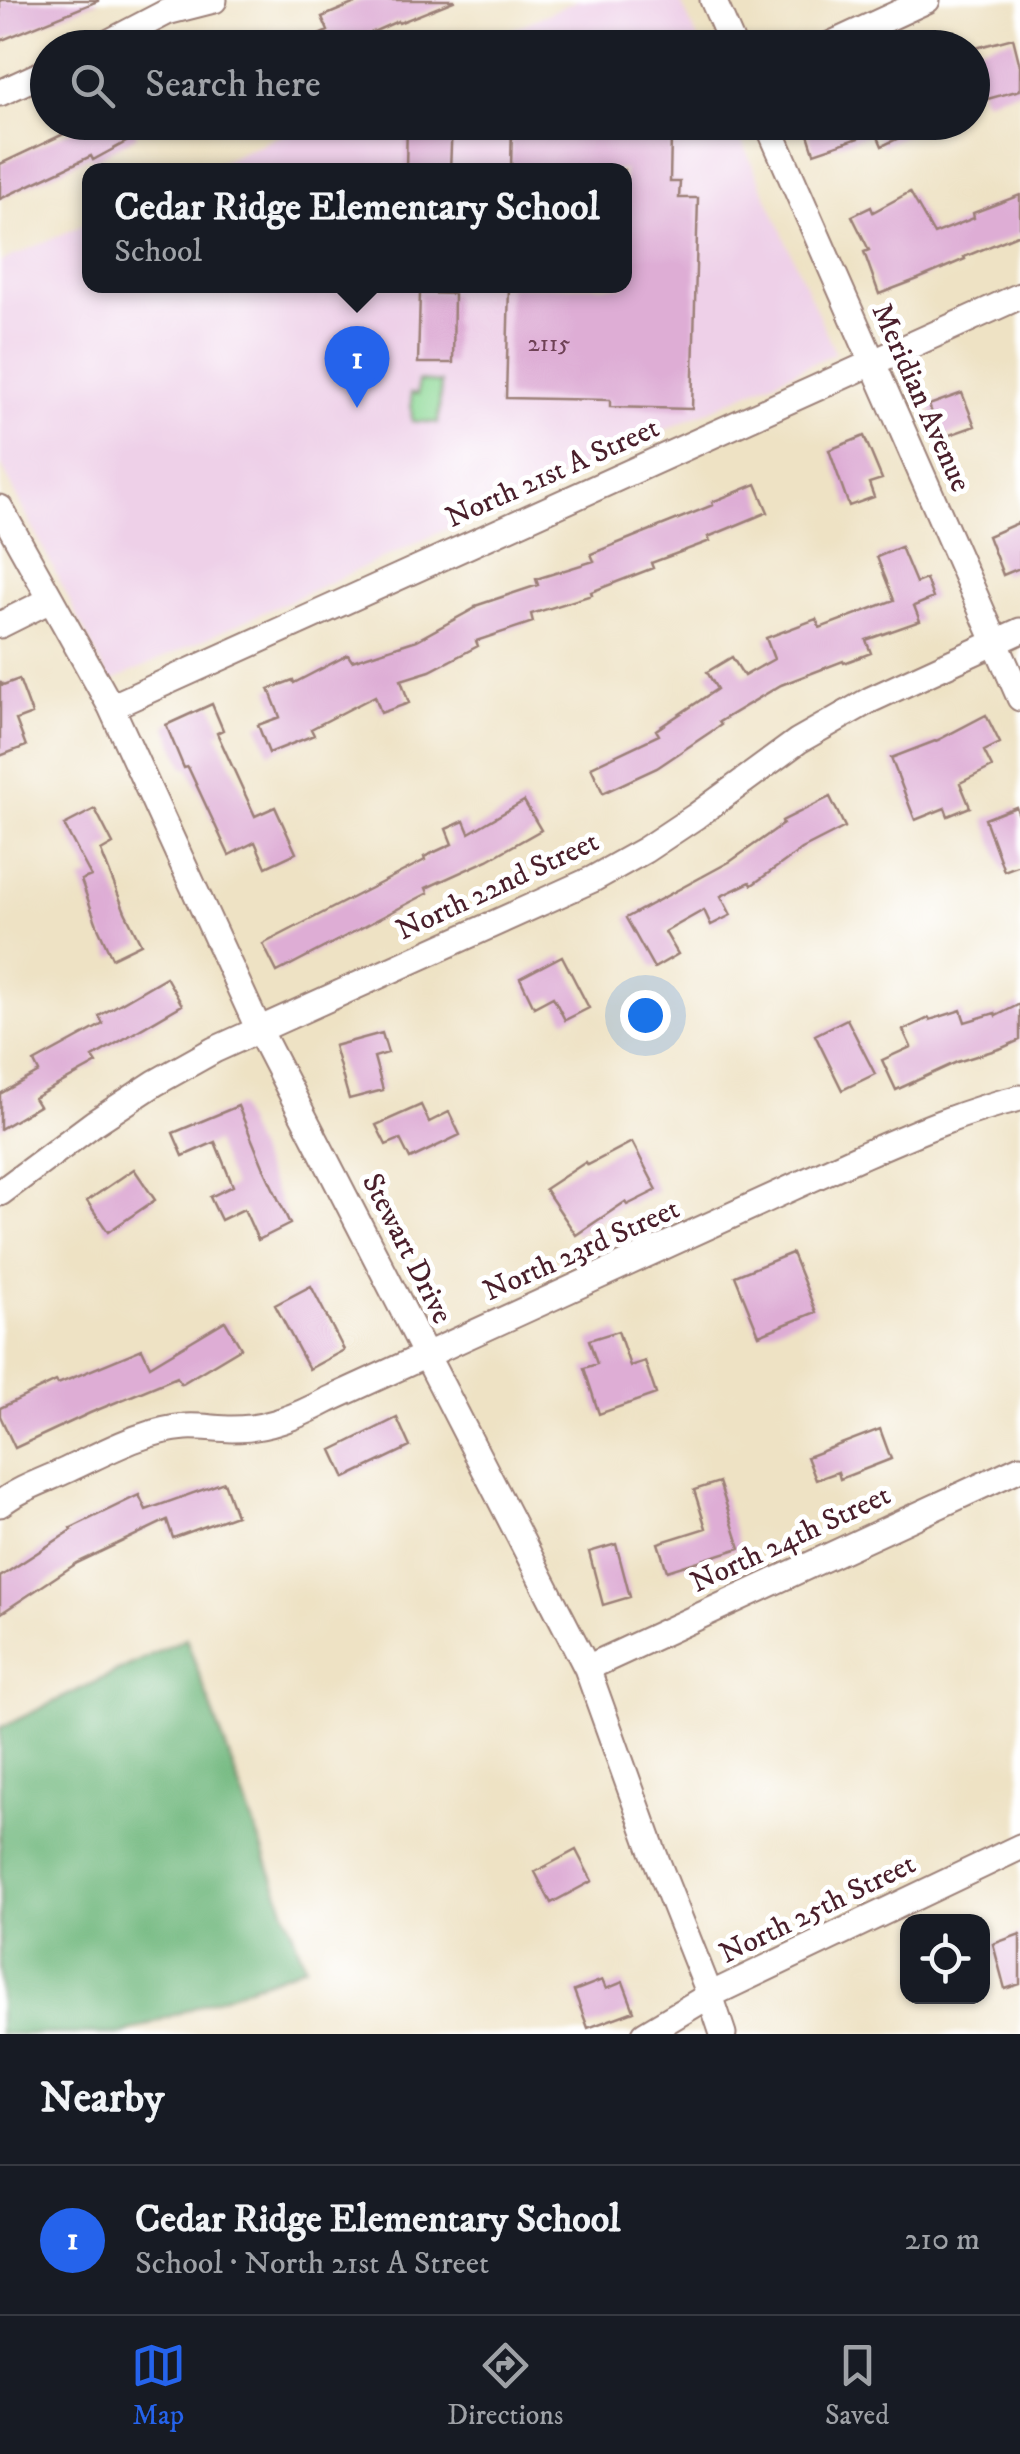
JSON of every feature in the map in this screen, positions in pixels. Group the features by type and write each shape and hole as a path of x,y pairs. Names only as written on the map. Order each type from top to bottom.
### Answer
{"street":[{"path":"132,30 167,12 214,0"},
{"path":"713,0 726,30"},
{"path":"861,30 926,0"},
{"path":"0,93 30,79"},
{"name":"Meridian Avenue","path":"775,140 1020,698"},
{"name":"North 21st A Street","path":"110,706 1020,296"},
{"name":"Stewart Drive","path":"0,508 110,706 260,1030 587,1668 723,2034"},
{"path":"0,625 50,600"},
{"name":"North 22nd Street","path":"0,1193 155,1083 214,1050 593,880 696,816 798,741 870,700 1020,632"},
{"name":"North 23rd Street","path":"0,1504 20,1491 160,1431 187,1427 236,1429 298,1416 939,1122 1020,1098"},
{"name":"North 24th Street","path":"587,1668 1020,1468"},
{"name":"North 25th Street","path":"645,2034 710,1994 1020,1847"}],"shaded area":[{"path":"578,0 680,0 693,30 511,30"},
{"path":"270,140 741,140 835,353 110,682 0,462 0,262 82,225 82,293 632,293 632,163 218,163"}],"green space":[{"path":"418,381 441,383 438,423 412,421 411,393 418,394"},
{"path":"186,1638 305,1966 123,2034 0,2034 0,1728"}],"building":[{"path":"0,0 98,0 98,1 0,41"},
{"path":"362,0 454,0 378,30 328,30 322,17"},
{"path":"1013,38 1020,66 1020,90 990,98 990,44"},
{"path":"51,140 130,140 93,160 91,156 0,199 0,164"},
{"path":"407,140 451,140 450,163 406,163"},
{"path":"512,140 671,140 670,182 680,182 679,198 698,198 692,409 610,407 610,400 506,398 509,293 632,293 632,163 511,163"},
{"path":"810,140 852,140 814,153"},
{"path":"910,192 934,234 974,218 973,213 1020,195 1020,234 879,294 864,252 869,250 852,216 871,207 873,212"},
{"path":"420,293 454,294 453,363 418,363"},
{"path":"962,393 975,426 941,438 929,405"},
{"path":"864,436 882,479 869,483 874,497 849,506 829,450"},
{"path":"756,484 768,512 708,537 710,541 651,563 653,568 591,592 592,595 531,614 533,622 476,641 478,646 430,671 401,680 409,703 381,713 375,696 311,729 314,735 269,753 258,725 280,717 269,689 293,680 294,683 348,655 352,661 417,640 475,606 538,585 536,579 594,561 591,554"},
{"path":"1020,522 1020,568 1003,575 988,536"},
{"path":"901,547 916,583 926,579 933,598 914,606 920,621 866,640 871,653 781,685 719,722 721,725 657,768 603,793 591,767 659,735 656,730 717,689 707,672 732,657 744,676 774,659 766,638 816,619 820,628 894,600 877,557"},
{"path":"19,679 32,714 16,720 26,746 0,756 0,682 3,685"},
{"path":"212,704 223,730 217,733 255,816 275,807 296,853 266,867 255,842 229,855 166,725"},
{"path":"986,715 1000,743 984,751 992,767 960,783 970,807 948,816 945,808 915,820 891,758"},
{"path":"830,797 845,827 802,849 752,885 750,882 721,896 731,915 711,925 704,910 665,932 678,954 654,968 626,918 731,861 782,821"},
{"path":"524,801 541,830 426,888 428,893 277,972 263,944 452,844 446,829 464,821 469,833"},
{"path":"1016,807 1020,818 1020,865 1004,871 985,819"},
{"path":"95,809 113,844 101,851 141,944 112,958 81,880 91,876 64,825"},
{"path":"562,956 589,1008 565,1020 553,997 534,1007 520,978"},
{"path":"166,977 182,1005 93,1057 97,1063 34,1098 39,1106 0,1129 0,1094 39,1072 34,1062 103,1024 99,1016"},
{"path":"1020,1004 1020,1040 957,1062 896,1090 882,1060 911,1047 903,1030 961,1010 965,1022 995,1013 996,1016"},
{"path":"847,1019 875,1074 842,1090 815,1035"},
{"path":"382,1033 388,1053 374,1057 383,1090 349,1099 334,1046"},
{"path":"421,1105 429,1122 449,1112 460,1135 410,1159 400,1139 386,1145 376,1125"},
{"path":"238,1106 290,1224 258,1240 244,1209 221,1220 210,1197 233,1186 215,1142 183,1156 173,1133"},
{"path":"632,1142 657,1190 627,1205 625,1202 576,1235 545,1189 586,1162 588,1165"},
{"path":"134,1169 155,1200 108,1232 87,1201"},
{"path":"792,1253 816,1312 759,1335 735,1276"},
{"path":"311,1286 344,1350 309,1369 275,1305"},
{"path":"225,1321 241,1348 181,1384 177,1377 15,1448 0,1408 56,1381 58,1384 142,1349 150,1366"},
{"path":"618,1331 630,1366 645,1361 656,1394 599,1414 584,1368 597,1364 589,1340"},
{"path":"397,1418 410,1447 345,1478 332,1450"},
{"path":"880,1429 891,1459 840,1479 838,1472 816,1480 807,1457"},
{"path":"224,1482 236,1515 173,1538 167,1520 77,1563 0,1614 0,1577 71,1528 139,1495 146,1510"},
{"path":"719,1482 740,1548 667,1571 658,1543 706,1528 694,1490"},
{"path":"616,1544 630,1597 603,1605 589,1552"},
{"path":"576,1850 592,1881 551,1903 535,1872"},
{"path":"1020,1934 1020,1984 1005,1989 993,1944"},
{"path":"602,1980 606,1989 623,1982 634,2011 588,2028 574,1991"}],"place":[{"name":"Cedar Ridge Elementary School","path":"357,408"}]}
